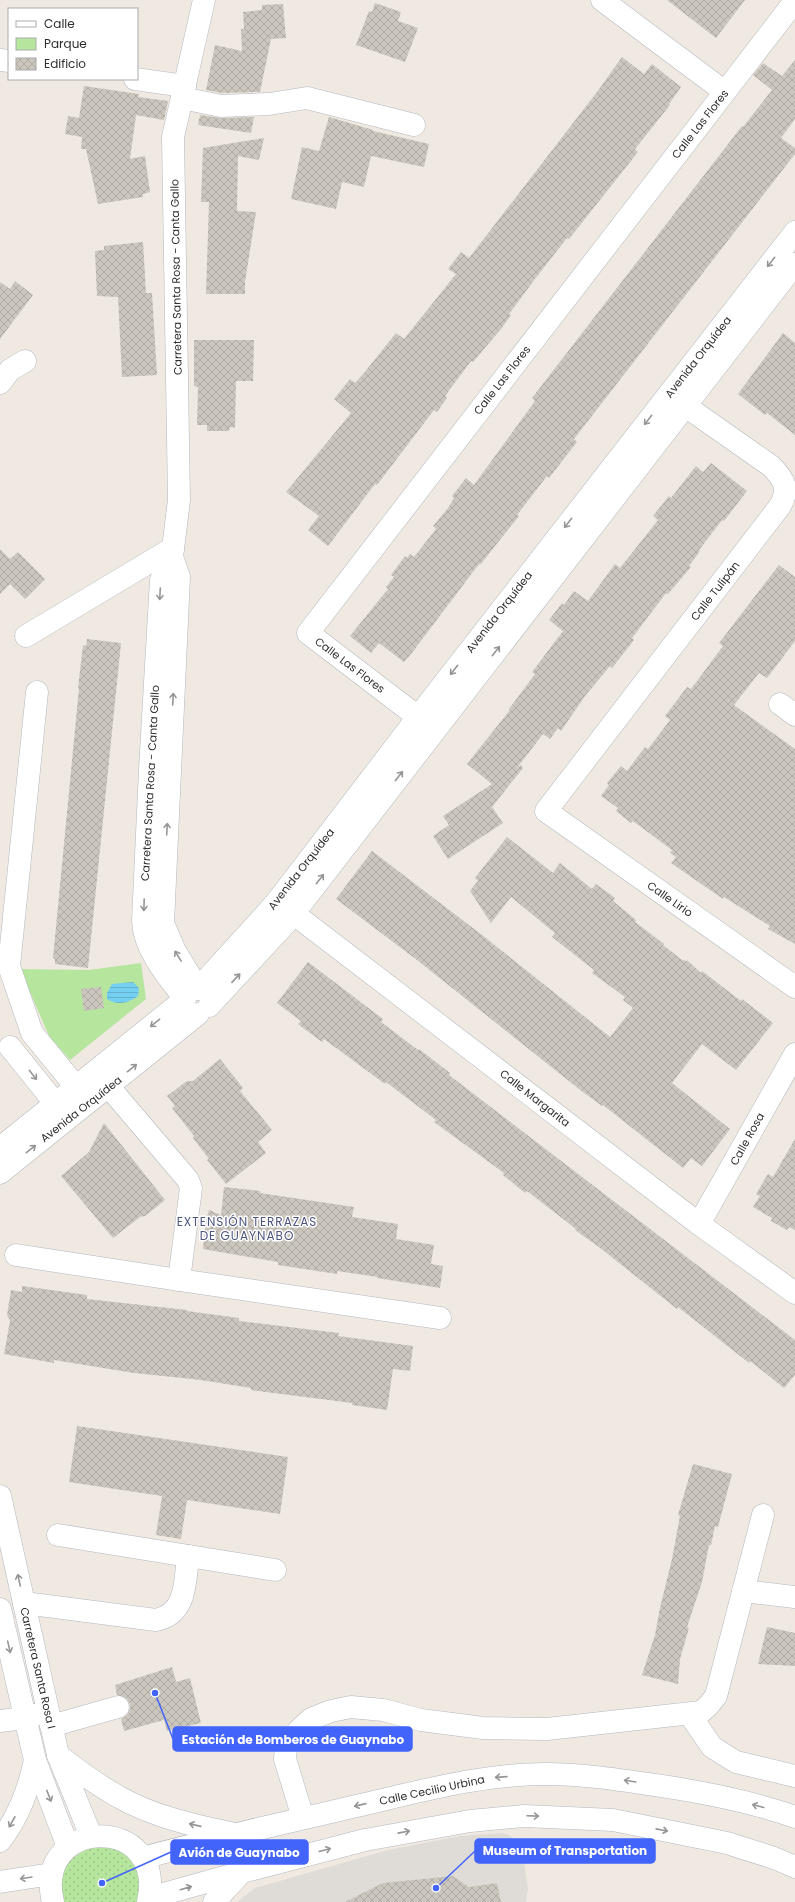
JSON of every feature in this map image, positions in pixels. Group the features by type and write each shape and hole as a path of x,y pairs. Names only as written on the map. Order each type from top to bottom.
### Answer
{"street":[{"name":"Carretera Santa Rosa - Canta Gallo","path":"198,1002 171,982 152,951 144,932 143,921 161,580 172,552 179,500 173,137 204,0"},
{"path":"602,0 725,92"},
{"name":"Calle Las Flores","path":"435,730 308,633 795,1"},
{"path":"138,80 184,92 221,106 269,104 306,98 414,125"},
{"name":"Avenida Orquídea","path":"0,1173 109,1087 198,1002 285,907 435,730 677,400 795,232"},
{"name":"Avenida Orquídea","path":"285,907 418,717 677,400 795,264"},
{"path":"0,383 10,370 25,361"},
{"name":"Calle Tulipán","path":"546,811 785,498 785,488 781,476 771,466 677,400"},
{"path":"26,636 172,552"},
{"path":"37,692 9,966 32,1033 76,1087"},
{"name":"Calle Lirio","path":"546,811 795,987"},
{"name":"Calle Margarita","path":"285,907 699,1224 795,1293"},
{"name":"Avenida Orquídea","path":"0,1148 76,1087 198,1002"},
{"path":"32,1033 5,1051 55,1104"},
{"name":"Calle Rosa","path":"699,1224 795,1054"},
{"path":"109,1087 188,1180 191,1188 179,1280"},
{"path":"16,1255 440,1318"},
{"name":"Carretera Santa Rosa I","path":"0,1496 58,1755 91,1836"},
{"path":"303,1818 285,1759 286,1747 299,1730 311,1719 332,1711 351,1707 383,1710 421,1720 483,1728 547,1729 690,1715 701,1712 716,1696 763,1515"},
{"path":"58,1535 275,1570"},
{"path":"24,1603 156,1620 165,1618 178,1606 182,1598 188,1556"},
{"path":"743,1591 795,1597"},
{"path":"0,1609 35,1760 68,1848"},
{"path":"0,1721 26,1718 49,1719 118,1707"},
{"path":"690,1715 712,1747 736,1762 795,1776"},
{"path":"58,1755 96,1782 130,1803 183,1822 233,1834"},
{"path":"0,1841 25,1795 35,1760"},
{"name":"Calle Cecilio Urbina","path":"143,1858 233,1834 450,1784 494,1777 545,1774 606,1777 694,1791 734,1800 795,1817"},
{"path":"53,1902 50,1884 52,1874 59,1857 77,1841 91,1836 100,1835 119,1839 131,1846 143,1858 149,1873 150,1882 148,1900 242,1872 366,1840 425,1828 470,1821 524,1816 613,1820 727,1842 774,1858 795,1867"},
{"path":"214,1902 242,1872"},
{"path":"0,1882 52,1874"}],"green space":[{"path":"141,963 146,999 70,1060 49,1036 20,969 89,970"},
{"path":"101,1840 137,1860 141,1902 58,1902 60,1866"}],"shaded area":[{"path":"500,1833 507,1834 519,1843 523,1854 528,1889 526,1902 501,1902 497,1883 469,1887 453,1876 399,1883 356,1902 237,1902 255,1888 388,1850 460,1836"}],"water":[{"path":"133,982 139,988 138,996 123,1003 107,999 107,993 112,984"}],"building":[{"path":"667,0 745,0 716,38"},
{"path":"375,3 401,12 398,21 418,28 405,62 356,45 369,11 372,12"},
{"path":"283,4 286,38 271,39 260,92 222,93 206,90 215,45 242,51 241,29 244,29 243,12 262,10 262,5"},
{"path":"622,57 644,74 652,64 681,87 669,104 670,105 635,149 638,152 569,239 567,238 535,279 509,314 511,315 501,329 473,362 471,361 445,396 447,398 437,412 434,410 328,546 308,530 319,516 286,492 351,413 334,399 350,379 355,383 396,333 404,339 456,274 448,269 461,252 469,258 600,88"},
{"path":"795,60 795,119 781,138 795,148 795,154 574,439 577,442 549,478 547,476 517,515 519,516 480,565 479,564 411,654 404,662 379,643 371,653 350,636 388,589 386,587 394,577 391,575 405,556 407,558 410,554 414,557 436,529 433,526 448,508 454,498 452,496 466,478 474,485 535,401 532,398 742,126 743,127 772,90 753,75 763,63 782,76"},
{"path":"84,86 139,94 138,97 168,101 164,120 136,115 130,159 145,156 150,192 143,194 143,197 98,204 86,149 81,149 82,137 65,134 68,116 79,118"},
{"path":"200,115 221,118 254,117 251,133 198,125"},
{"path":"329,117 373,131 429,144 424,167 371,156 364,187 342,182 336,209 291,199 302,147 319,151"},
{"path":"264,138 259,160 238,156 237,211 256,212 245,282 245,294 206,294 209,202 201,202 203,148"},
{"path":"143,242 146,293 152,293 157,375 122,377 118,297 97,296 95,251 104,250 104,246"},
{"path":"15,281 33,295 0,339 0,282 10,289"},
{"path":"783,333 795,343 795,435 767,413 765,415 738,394"},
{"path":"194,340 254,340 253,381 236,381 235,428 230,427 229,431 207,431 207,425 197,425 198,387 194,386"},
{"path":"711,463 747,491 699,550 700,551 689,566 691,567 668,594 666,593 632,638 634,640 612,668 610,666 585,696 561,731 558,728 550,739 543,734 517,768 521,765 523,768 492,807 503,823 448,859 433,836 449,825 443,816 492,784 467,764 510,710 509,709 535,674 532,672 563,631 549,620 562,603 564,605 574,591 588,601 615,564 620,568 658,520 653,516 669,496 671,498 696,466 703,472"},
{"path":"0,549 10,559 18,552 45,579 25,599 10,584 0,594"},
{"path":"779,565 795,577 795,641 767,678 759,673 734,705 795,749 795,944 768,929 770,926 724,897 723,899 671,863 676,857 670,853 672,850 633,821 631,823 616,811 618,808 601,796 609,785 607,783 621,766 627,771 645,747 648,749 670,720 665,716 687,687 691,689 723,646 719,643"},
{"path":"87,639 121,643 88,968 55,964 55,959 53,958 78,688 83,645 86,646"},
{"path":"507,837 553,873 560,863 592,889 596,884 615,898 613,901 636,920 635,922 682,960 688,961 701,973 702,971 773,1023 736,1070 702,1044 672,1083 730,1129 702,1166 691,1158 683,1168 603,1105 602,1106 579,1089 417,960 336,899 372,851 482,935 610,1037 633,1008 623,1000 625,997 592,973 594,970 552,937 555,933 511,897 491,923 470,891 478,881 475,878"},
{"path":"308,962 383,1019 381,1022 450,1073 449,1075 795,1340 795,1375 784,1388 750,1361 749,1363 678,1307 677,1309 527,1191 525,1193 503,1175 504,1173 434,1122 436,1120 386,1082 385,1084 324,1039 322,1042 298,1024 301,1021 277,1003"},
{"path":"101,987 104,1008 84,1011 81,989"},
{"path":"220,1059 243,1088 240,1091 272,1130 258,1142 266,1153 226,1184 207,1160 209,1159 193,1138 194,1136 172,1108 175,1106 167,1096 187,1081 193,1081"},
{"path":"104,1123 165,1200 113,1238 61,1176 89,1152"},
{"path":"795,1139 795,1230 789,1227 787,1230 771,1221 772,1218 753,1207 760,1196 756,1194 768,1174 773,1177"},
{"path":"224,1187 260,1191 260,1193 354,1207 352,1217 398,1224 396,1239 434,1245 431,1264 443,1266 440,1288 337,1271 337,1274 278,1265 278,1262 203,1249 206,1220 209,1210 221,1215"},
{"path":"22,1286 87,1295 87,1299 187,1310 239,1318 239,1321 339,1333 338,1336 413,1346 410,1371 393,1369 387,1410 352,1405 352,1403 251,1390 251,1388 201,1380 134,1373 54,1360 54,1363 4,1354 10,1321 7,1315 11,1290 22,1292"},
{"path":"77,1426 288,1457 280,1514 187,1500 181,1539 156,1535 162,1496 69,1482"},
{"path":"693,1464 732,1474 718,1527 715,1526 711,1545 709,1545 702,1582 687,1627 689,1628 680,1659 678,1684 642,1675 655,1635 672,1559 680,1516 678,1515"},
{"path":"767,1627 795,1633 795,1666 758,1664"},
{"path":"172,1667 176,1682 190,1678 201,1723 167,1731 164,1720 124,1731 121,1719 127,1715 130,1710 130,1704 126,1698 117,1695 115,1685"},
{"path":"453,1876 469,1887 497,1883 501,1902 345,1902 383,1883"}],"place":[{"name":"Estación de Bomberos de Guaynabo","path":"155,1693"},
{"name":"Avión de Guaynabo","path":"102,1883"},
{"name":"Museum of Transportation","path":"436,1888"}],"district":[{"name":"EXTENSIÓN TERRAZAS DE GUAYNABO","path":"247,1229"}]}
